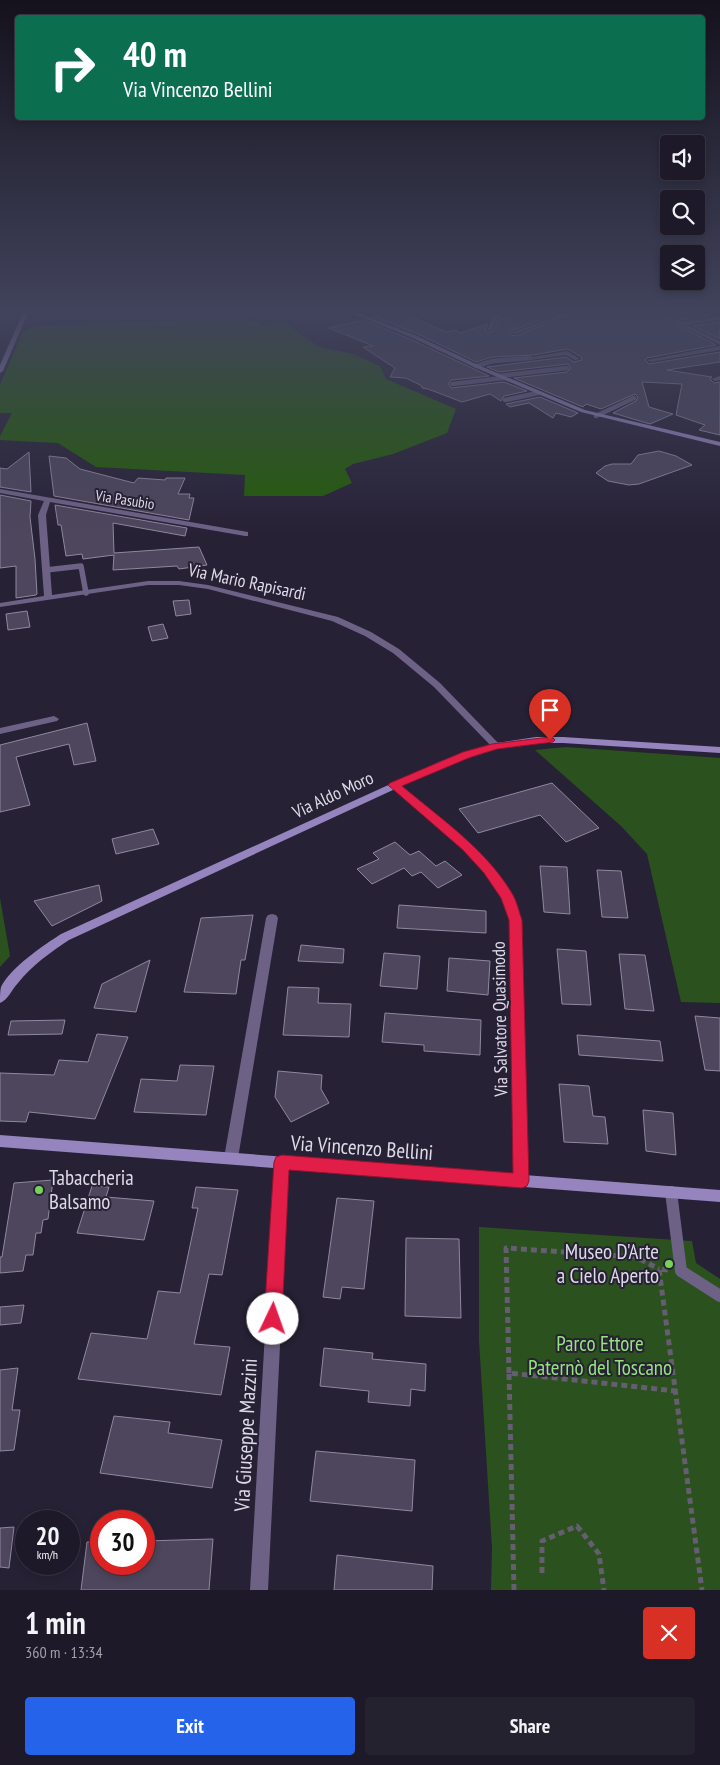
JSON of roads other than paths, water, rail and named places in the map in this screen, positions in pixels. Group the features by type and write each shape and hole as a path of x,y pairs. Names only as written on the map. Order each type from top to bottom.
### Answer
{"main road":[{"path":"525,387 596,416 720,444"},
{"name":"Via Aldo Moro","path":"0,998 18,972 65,937 444,763 496,746 536,740 720,750"},
{"name":"Via Vincenzo Bellini","path":"0,1141 720,1196"}],"street":[{"name":"Via Pasubio","path":"0,491 47,501 245,534"},
{"path":"47,501 42,515 48,598"},
{"name":"Via Mario Rapisardi","path":"0,605 148,583 180,583 208,587 335,619 368,634 396,650 437,685 496,746"},
{"path":"0,731 54,719"},
{"name":"Via Salvatore Quasimodo","path":"394,785 467,847 488,870 507,897 516,920 522,1181"},
{"path":"232,1158 272,918"},
{"name":"Via Giuseppe Mazzini","path":"259,1590 282,1162"}],"lane":[{"path":"505,400 538,393"},
{"path":"596,416 634,398"},
{"path":"46,570 81,566 86,593"},
{"path":"671,1192 681,1271 720,1296"}],"place":[{"name":"Tabaccheria Balsamo","path":"39,1190"},
{"name":"Museo D'Arte a Cielo Aperto","path":"669,1264"}],"park label":[{"name":"Parco Ettore Paternò del Toscano","path":"600,1356"}]}
